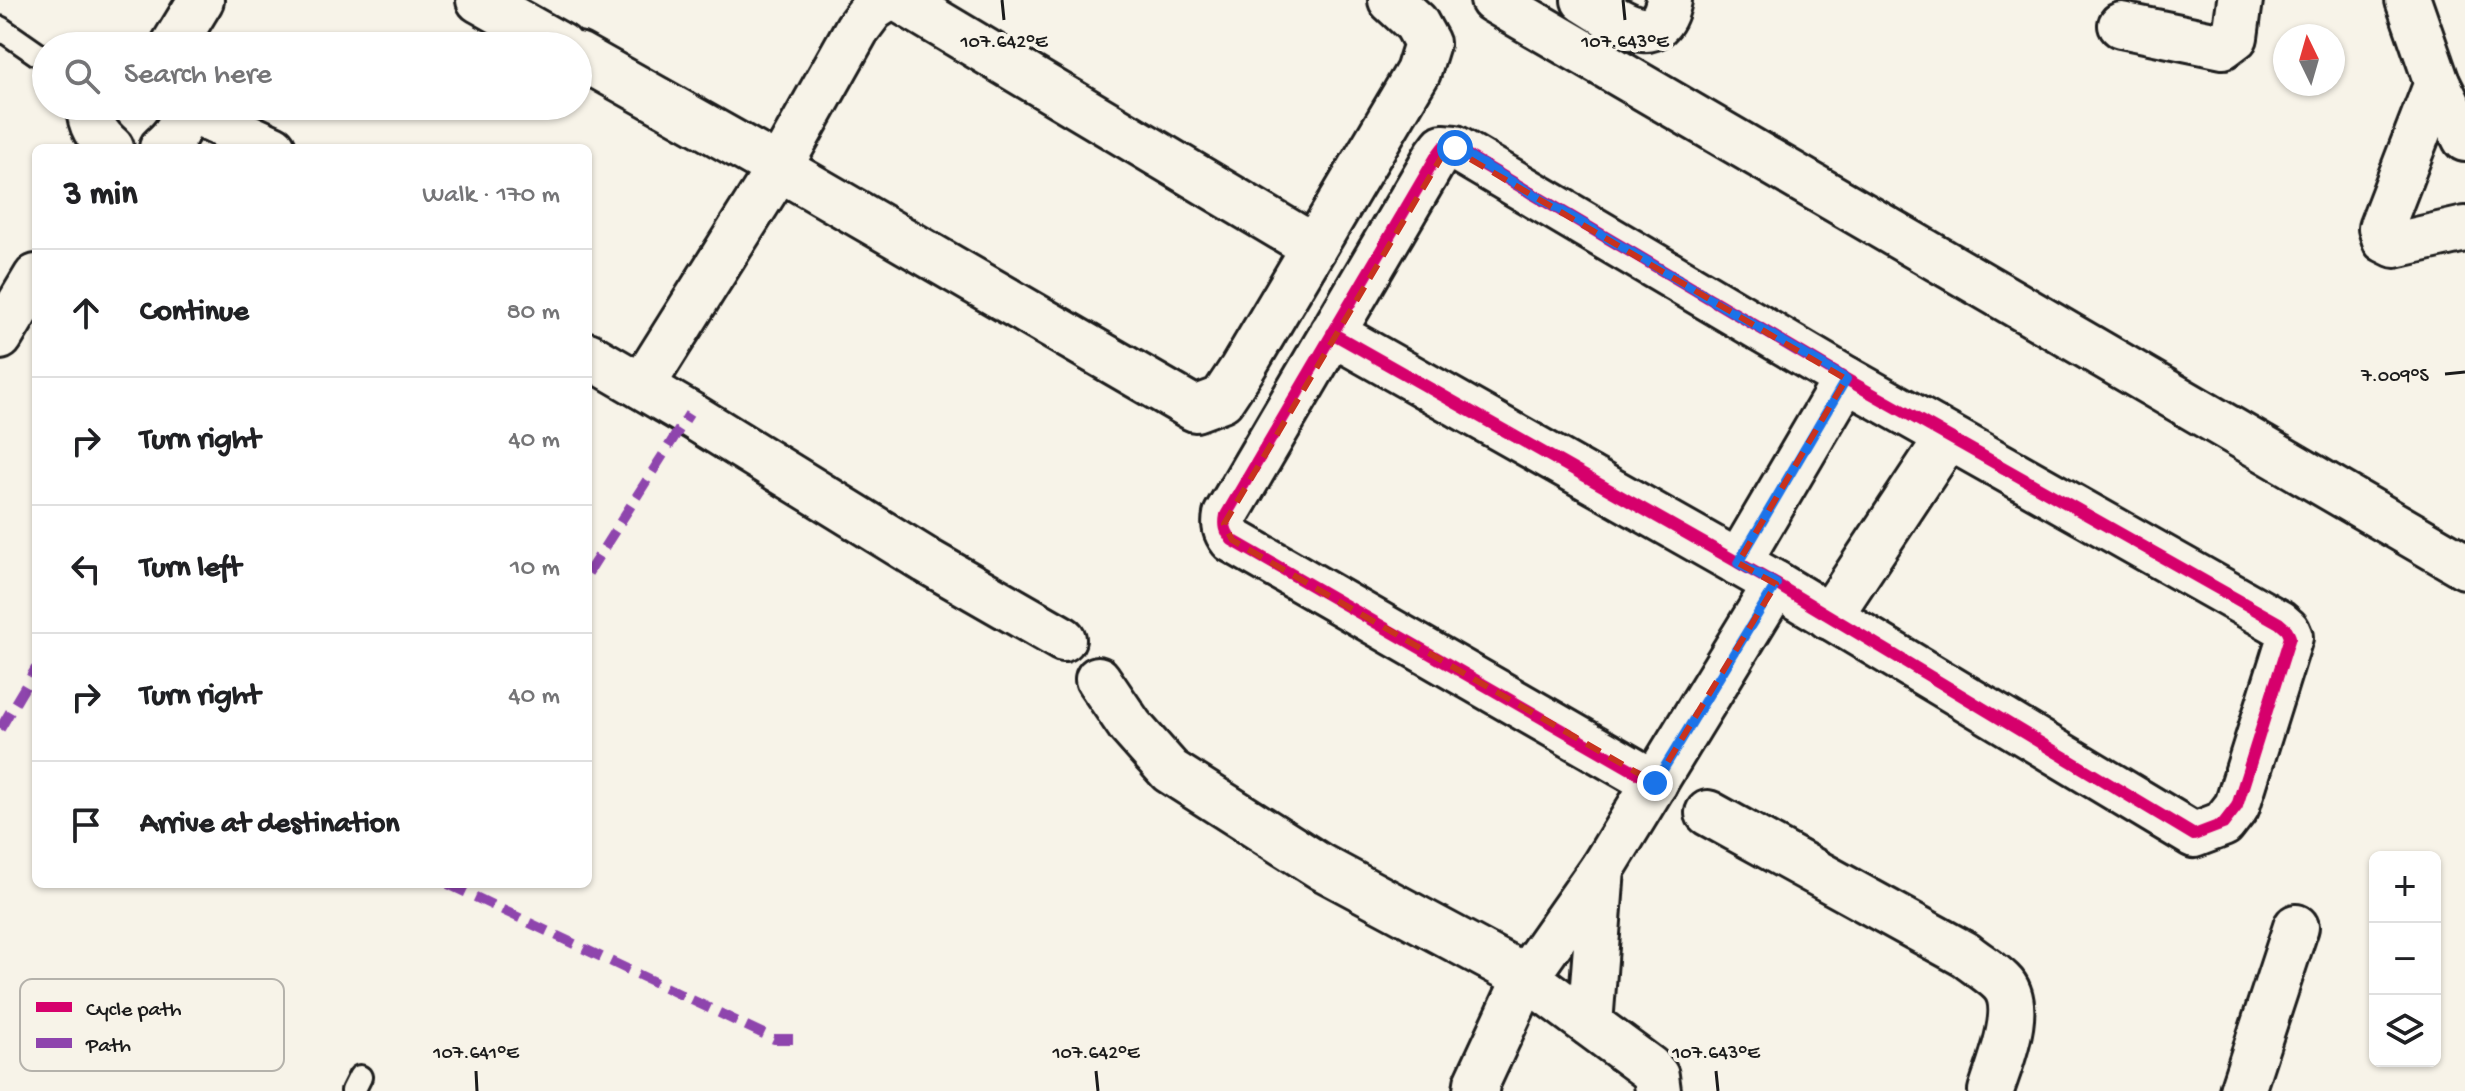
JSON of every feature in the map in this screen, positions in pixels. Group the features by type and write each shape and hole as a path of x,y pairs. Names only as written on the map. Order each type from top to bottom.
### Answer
{"street":[{"path":"182,32 201,0"},
{"path":"479,0 536,32"},
{"path":"642,386 779,168 857,29 872,9 886,0"},
{"path":"900,0 1314,247"},
{"path":"592,63 1195,409 1222,399 1418,72 1427,43 1416,23 1391,0"},
{"path":"1493,0 2465,566"},
{"path":"1584,0 1629,26 1648,30 1661,19 1669,0"},
{"path":"2121,25 2223,46 2235,37 2240,0"},
{"path":"2408,0 2437,83 2465,139"},
{"path":"2437,83 2381,228 2385,240 2395,245 2465,229"},
{"path":"91,120 100,139 106,144"},
{"path":"167,144 183,120"},
{"path":"213,120 264,144"},
{"path":"1332,333 1776,584 2194,835 2223,824 2237,806 2289,645 2287,630 1846,379 1448,146 1440,150 1332,333 1226,515 1224,524 1227,533 1246,548 1655,783"},
{"path":"0,337 32,284"},
{"path":"592,357 927,561 1063,639"},
{"path":"1738,563 1846,379"},
{"path":"1829,617 1948,437"},
{"path":"1476,1091 1526,977 1602,869 1776,584"},
{"path":"1098,679 1130,726 1170,771 1321,867 1526,977 1649,1068 1656,1076 1658,1091"},
{"path":"1708,813 1966,955 2004,984 2013,1009 1991,1091"},
{"path":"1590,1024 1602,869"},
{"path":"2242,1091 2296,927"}],"lane":[{"path":"0,28 32,50"}],"highlighted area":[{"path":"1448,146 1846,379 1738,563 1776,584 1655,783 1232,540 1224,524"}],"marked path":[{"path":"592,567 689,414"},
{"path":"0,729 32,675"},
{"path":"456,888 774,1039 794,1039"}],"cycle path":[{"path":"1332,333 1776,584 2194,835 2223,824 2237,806 2290,637 2279,623 1846,379 1455,148 1443,147 1437,155 1226,515 1226,531 1232,540 1655,783"}],"route":[{"path":"1455,148 1846,379 1738,563 1776,584 1655,783"}]}
